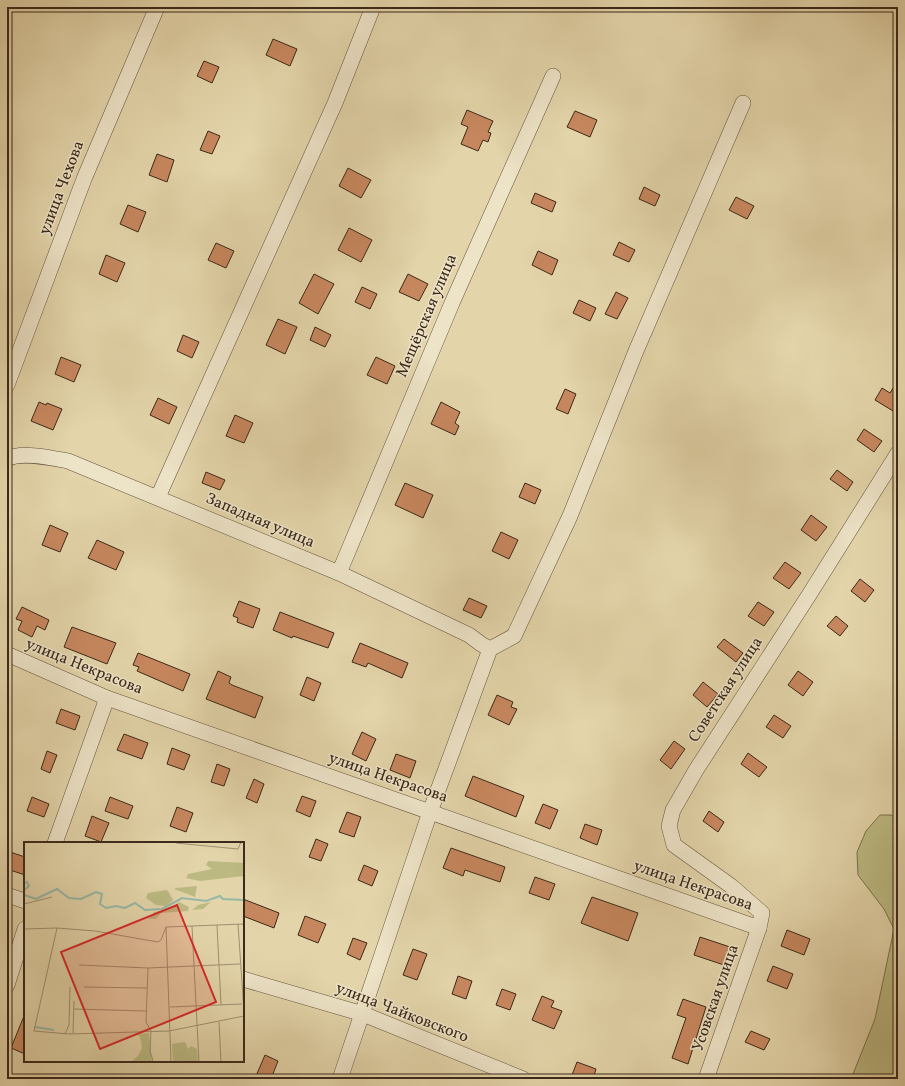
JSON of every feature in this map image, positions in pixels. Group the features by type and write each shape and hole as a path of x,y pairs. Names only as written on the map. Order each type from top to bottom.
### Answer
{"street":[{"name":"улица Чехова","path":"7,385 84,179 157,7"},
{"path":"158,497 335,103 373,7"},
{"name":"Мещёрская улица","path":"339,573 452,303 553,76"},
{"path":"340,1079 430,812 490,649 514,636 570,516 636,351 743,103"},
{"name":"Советская улица","path":"759,928 762,913 731,886 674,845 669,826 672,810 696,770 809,596 898,453"},
{"name":"Западная улица","path":"7,459 12,456 44,457 68,461 339,573 469,635 490,649"},
{"name":"улица Некрасова","path":"7,654 107,698 759,928"},
{"path":"55,842 107,698"},
{"path":"7,895 24,901"},
{"name":"Усовская улица","path":"706,1079 759,928"},
{"path":"7,985 24,932"},
{"name":"улица Чайковского","path":"244,979 363,1014 523,1079"}],"shaded area":[{"path":"880,815 891,815 898,818 898,989 895,1017 898,1079 851,1079 875,1019 894,929 884,909 858,875 857,852 866,831"}],"building":[{"path":"273,39 297,49 290,66 266,55"},
{"path":"204,61 219,67 212,83 197,76"},
{"path":"467,110 493,121 488,132 491,133 488,142 483,140 478,151 461,144 468,127 461,124"},
{"path":"575,111 597,120 590,137 567,127"},
{"path":"208,131 220,136 212,154 200,150"},
{"path":"157,154 174,160 167,182 149,175"},
{"path":"348,168 371,180 361,198 339,186"},
{"path":"644,187 660,195 655,206 639,199"},
{"path":"535,193 556,202 552,212 531,203"},
{"path":"736,197 754,206 747,219 729,210"},
{"path":"128,205 146,212 138,232 120,224"},
{"path":"349,228 372,240 361,262 338,250"},
{"path":"619,242 635,250 629,262 613,255"},
{"path":"216,243 234,251 226,268 208,260"},
{"path":"538,251 558,260 552,275 532,265"},
{"path":"106,255 125,263 117,282 99,274"},
{"path":"314,274 334,284 318,314 299,303"},
{"path":"408,274 428,284 419,301 399,292"},
{"path":"362,287 377,294 370,309 355,302"},
{"path":"616,292 628,298 617,319 605,314"},
{"path":"579,300 596,308 590,321 573,313"},
{"path":"278,319 297,327 285,354 266,345"},
{"path":"315,327 331,335 325,347 310,340"},
{"path":"183,335 199,342 192,358 177,351"},
{"path":"61,357 81,365 74,382 55,374"},
{"path":"376,357 395,366 387,384 367,375"},
{"path":"898,380 898,414 875,400 882,388 890,393"},
{"path":"565,389 576,394 568,414 556,409"},
{"path":"158,398 177,407 169,424 150,415"},
{"path":"39,402 46,405 47,403 62,409 53,430 31,421"},
{"path":"441,402 460,412 455,423 459,426 455,435 431,424"},
{"path":"235,415 253,423 244,443 226,436"},
{"path":"864,429 882,441 874,452 857,440"},
{"path":"837,470 853,482 847,491 830,479"},
{"path":"206,472 225,480 220,490 202,483"},
{"path":"405,483 433,495 423,518 395,505"},
{"path":"525,483 541,490 535,504 519,497"},
{"path":"811,515 827,527 816,541 801,530"},
{"path":"50,525 68,533 60,552 42,545"},
{"path":"501,532 518,540 509,559 492,551"},
{"path":"97,540 124,552 116,570 88,558"},
{"path":"785,562 801,573 789,589 773,578"},
{"path":"860,579 874,590 865,602 851,591"},
{"path":"469,598 487,606 481,618 463,610"},
{"path":"239,601 260,609 253,628 237,622 238,618 233,616"},
{"path":"758,602 774,612 764,626 748,616"},
{"path":"22,607 49,620 45,630 37,626 32,637 18,630 22,621 16,619"},
{"path":"280,612 334,633 328,648 293,636 292,638 273,630"},
{"path":"836,616 848,626 840,636 827,626"},
{"path":"72,627 116,643 107,664 64,647"},
{"path":"724,639 743,653 736,662 717,647"},
{"path":"360,643 408,663 402,678 368,663 366,667 352,662"},
{"path":"138,653 190,674 183,691 137,671 139,667 133,665"},
{"path":"218,671 231,677 229,683 232,685 263,697 255,718 206,699"},
{"path":"798,671 813,682 803,696 788,685"},
{"path":"307,677 321,683 314,701 300,695"},
{"path":"703,682 718,694 707,707 693,695"},
{"path":"497,695 513,702 511,707 517,709 509,725 488,715"},
{"path":"61,709 80,716 75,730 56,723"},
{"path":"774,715 791,726 783,738 766,727"},
{"path":"362,732 376,739 366,761 352,754"},
{"path":"124,734 148,743 142,759 117,750"},
{"path":"674,741 685,749 671,769 660,760"},
{"path":"172,748 190,755 184,770 167,764"},
{"path":"47,751 57,755 50,773 41,769"},
{"path":"748,753 767,767 759,777 741,764"},
{"path":"396,754 416,761 410,778 390,770"},
{"path":"217,764 230,769 224,786 211,782"},
{"path":"473,776 524,796 516,817 465,796"},
{"path":"254,779 264,784 257,803 246,798"},
{"path":"302,796 316,801 310,817 296,811"},
{"path":"32,797 49,804 44,817 27,811"},
{"path":"110,797 133,806 128,819 105,811"},
{"path":"543,804 558,810 550,829 535,823"},
{"path":"177,807 193,813 186,832 170,826"},
{"path":"709,811 724,822 718,832 703,821"},
{"path":"347,812 361,817 354,837 339,832"},
{"path":"92,816 109,823 101,842 85,836"},
{"path":"585,824 602,830 597,845 580,838"},
{"path":"316,839 328,844 321,861 309,857"},
{"path":"451,848 505,867 500,882 465,870 463,876 443,868"},
{"path":"10,852 24,857 24,875 7,869 7,861"},
{"path":"364,865 378,871 372,886 358,880"},
{"path":"535,877 555,884 549,900 529,893"},
{"path":"592,897 638,913 628,941 581,923"},
{"path":"244,899 279,913 274,928 244,916"},
{"path":"305,916 326,924 318,943 298,935"},
{"path":"787,930 810,939 804,955 781,946"},
{"path":"700,937 730,947 724,965 694,955"},
{"path":"353,938 367,943 360,960 347,954"},
{"path":"413,949 427,954 417,980 403,975"},
{"path":"773,966 793,974 787,989 767,981"},
{"path":"458,976 472,981 466,999 452,994"},
{"path":"502,989 516,994 510,1010 496,1005"},
{"path":"542,996 554,1001 551,1007 562,1011 554,1029 532,1020"},
{"path":"683,999 706,1007 688,1064 672,1058 686,1018 677,1015"},
{"path":"24,1016 24,1054 11,1048"},
{"path":"751,1031 770,1039 764,1050 745,1042"},
{"path":"265,1055 278,1061 271,1079 263,1079 256,1076"},
{"path":"577,1062 596,1069 593,1079 584,1079 572,1075"}]}
